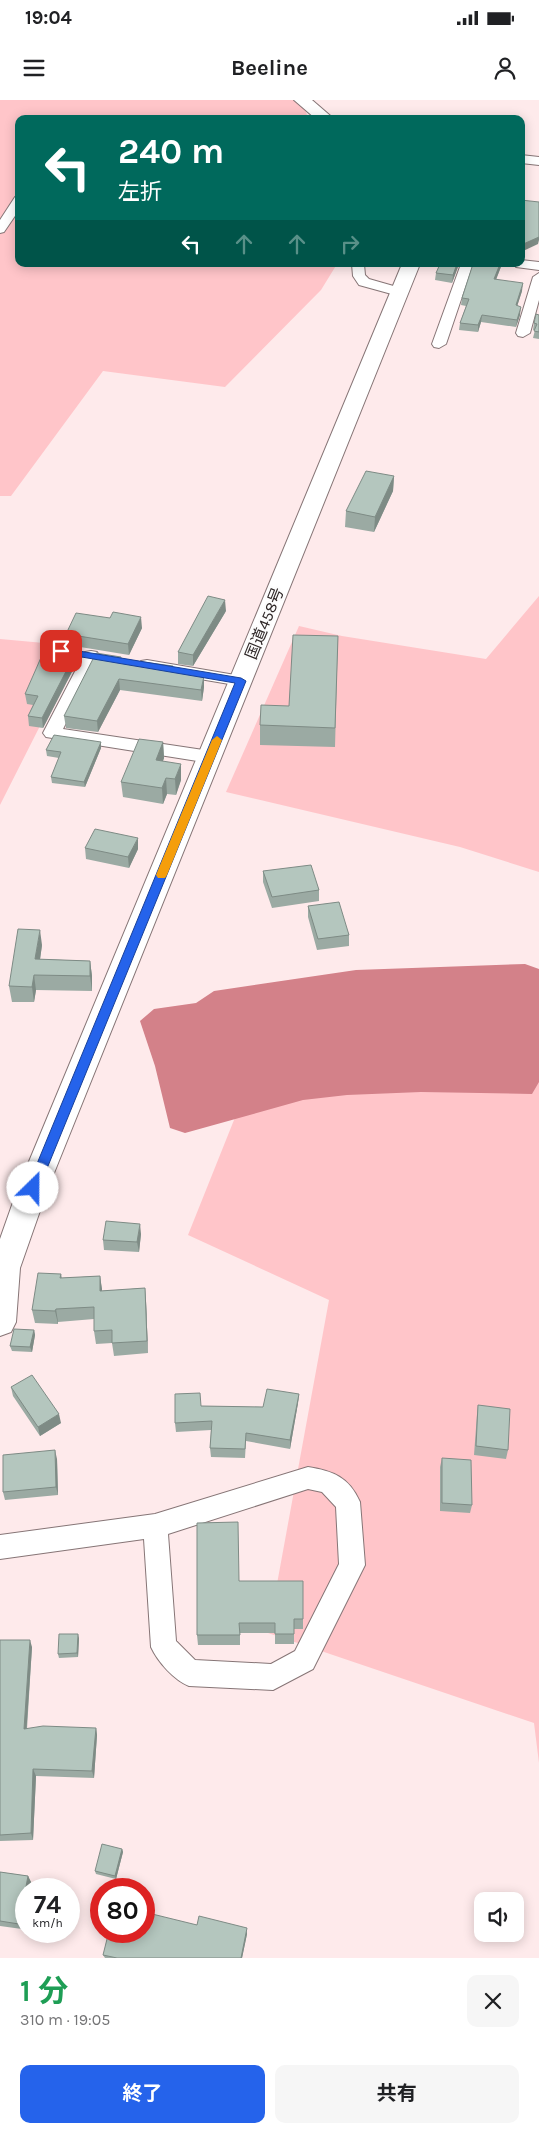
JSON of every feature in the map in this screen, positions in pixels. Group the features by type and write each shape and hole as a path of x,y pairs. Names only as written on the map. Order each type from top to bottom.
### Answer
{"highway":[{"path":"302,100 321,115"},
{"name":"国道458号","path":"0,1322 2,1278 33,1188 410,267"}],"street":[{"path":"525,160 539,161"},
{"path":"0,229 15,206"},
{"path":"525,264 539,266"},
{"path":"358,267 359,276 364,282 399,292"},
{"path":"439,344 466,267"},
{"path":"523,334 539,277"},
{"path":"73,653 110,659"},
{"path":"91,656 52,733 210,757"},
{"path":"128,662 241,681"},
{"path":"0,1547 155,1526 308,1478 329,1482 348,1502 352,1565 304,1660 273,1677 189,1673 164,1647 155,1526"}],"shaded area":[{"path":"0,100 302,100 307,115 15,115 15,267 335,267 321,290 225,387 103,371 11,496 0,496"},
{"path":"539,596 539,872 460,847 226,792 299,626 342,636 486,659"},
{"path":"87,633 0,805 0,639 44,643"},
{"path":"525,964 539,969 539,1082 532,1094 421,1092 347,1095 303,1100 185,1133 170,1128 155,1066 140,1021 154,1009 196,1003 214,991 356,970"},
{"path":"539,1007 539,1763 534,1723 268,1633 329,1300 188,1235 276,1015"}],"building":[{"path":"525,200 539,202 539,237 525,243"},
{"path":"439,267 456,267 453,275 436,273"},
{"path":"472,267 499,267 494,279 523,283 516,305 521,307 517,320 482,315 478,325 460,323 469,299 462,298"},
{"path":"536,314 539,315 539,332 534,331 537,324 534,323"},
{"path":"366,471 394,476 375,517 346,511"},
{"path":"208,596 225,600 193,655 178,652"},
{"path":"113,612 141,617 128,644 66,634 76,613 110,618"},
{"path":"293,635 338,636 335,728 260,725 261,705 289,706"},
{"path":"46,646 77,650 42,718 28,716 38,696 25,694"},
{"path":"96,653 121,657 121,659 173,666 171,670 204,676 201,690 119,679 97,721 64,716"},
{"path":"54,735 101,742 84,782 51,777 61,752 46,750"},
{"path":"139,739 163,742 156,760 181,764 175,779 166,778 162,788 121,782"},
{"path":"95,829 138,838 128,857 85,848"},
{"path":"311,865 319,890 272,897 263,871"},
{"path":"339,902 349,935 318,939 308,906"},
{"path":"18,929 40,930 35,959 90,961 90,976 34,975 32,987 9,986"},
{"path":"106,1221 140,1224 137,1242 103,1240"},
{"path":"38,1273 61,1274 60,1278 100,1276 100,1291 145,1288 147,1341 112,1343 112,1330 94,1331 94,1307 56,1309 55,1311 32,1310"},
{"path":"14,1329 34,1330 30,1347 10,1346"},
{"path":"32,1375 59,1414 38,1427 11,1387"},
{"path":"267,1389 299,1394 290,1440 246,1433 245,1449 210,1448 212,1421 175,1423 175,1394 200,1393 201,1406 263,1407"},
{"path":"478,1405 510,1409 508,1450 476,1446"},
{"path":"55,1450 56,1487 3,1492 3,1455"},
{"path":"442,1458 471,1460 472,1505 442,1503"},
{"path":"238,1522 239,1581 303,1581 303,1619 294,1619 294,1634 275,1634 275,1623 239,1623 240,1635 197,1635 197,1523"},
{"path":"59,1634 78,1634 77,1653 58,1654"},
{"path":"0,1640 30,1640 24,1729 43,1726 96,1728 92,1771 33,1769 31,1833 0,1835"},
{"path":"102,1844 122,1849 115,1876 95,1871"},
{"path":"0,1872 28,1876 28,1878 15,1878 15,1923 0,1921"},
{"path":"155,1915 197,1925 199,1916 247,1928 241,1958 117,1958 103,1955 106,1943 155,1943"}],"slow traffic":[{"path":"162,875 217,740"}],"route":[{"path":"33,1188 241,681 61,651"}]}
